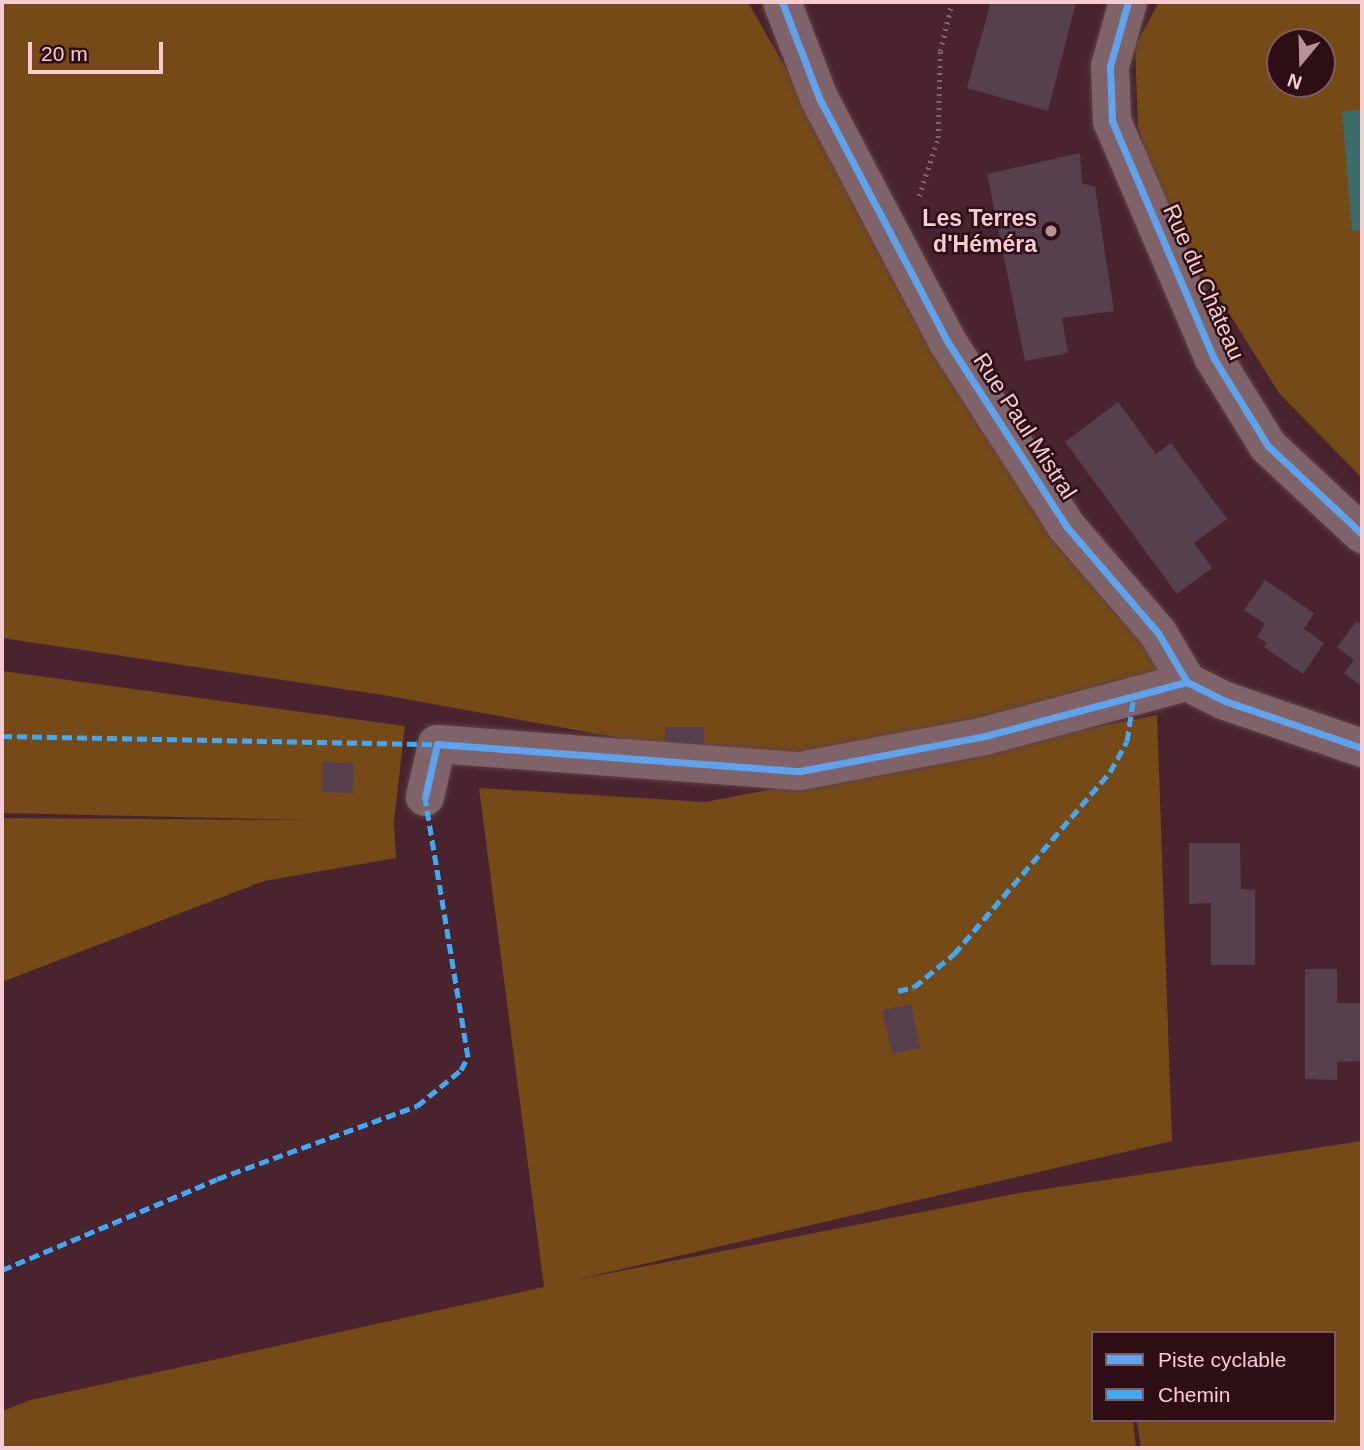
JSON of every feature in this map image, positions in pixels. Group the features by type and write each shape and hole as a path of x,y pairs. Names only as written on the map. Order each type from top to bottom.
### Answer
{"street":[{"name":"Rue Paul Mistral","path":"782,2 819,98 891,240 1021,458 1066,526 1158,633 1186,682"},
{"name":"Rue du Château","path":"1128,2 1110,66 1112,121 1213,356 1268,446 1362,534"},
{"path":"425,797 437,744 800,771 985,736 1186,682 1225,701 1362,748"}],"path":[{"path":"891,240 915,207 938,138 940,51 952,2"}],"shaded area":[{"path":"2,2 748,2 979,408 1160,656 1158,675 797,770 383,695 2,638"},
{"path":"1159,2 1362,2 1362,478 1279,393 1208,280 1194,270 1159,199 1138,127 1135,46"},
{"path":"2,671 405,726 394,821 396,858 264,881 2,982 2,818 312,820 2,813"},
{"path":"1157,715 1172,1141 575,1280 1019,1193 1362,1141 1362,1448 1141,1448 1137,1422 1336,1422 1336,1331 1091,1331 1091,1422 1133,1422 1136,1448 2,1448 2,1411 31,1400 544,1287 479,788 705,802"}],"water":[{"path":"1362,110 1362,230 1352,231 1342,111"}],"building":[{"path":"991,2 1076,2 1048,111 967,88"},
{"name":"Les Terres d'Héméra","path":"1080,153 1082,183 1095,187 1114,311 1062,318 1068,353 1025,361 987,174"},
{"path":"1118,402 1156,454 1171,443 1227,519 1194,543 1212,568 1177,594 1065,442"},
{"path":"1265,580 1314,613 1304,629 1324,643 1303,674 1264,647 1267,643 1257,637 1265,624 1244,610"},
{"path":"1357,621 1362,625 1362,687 1344,673 1354,660 1337,647"},
{"path":"665,727 704,727 704,748 665,748"},
{"path":"323,762 354,763 353,793 322,792"},
{"path":"1189,843 1240,843 1241,889 1255,890 1255,965 1211,965 1211,903 1189,904"},
{"path":"1305,969 1337,969 1337,1003 1362,1003 1362,1061 1337,1062 1337,1080 1305,1079"},
{"path":"911,1004 920,1048 892,1054 883,1010"}],"marked path":[{"path":"898,991 914,987 954,954 1110,772 1127,741 1134,696"},
{"path":"2,736 437,744"},
{"path":"2,1270 217,1179 417,1106 461,1070 468,1057 425,797"}],"cycle path":[{"path":"782,2 819,98 947,341 1066,526 1158,633 1187,682 1225,701 1362,748"},
{"path":"1128,2 1110,66 1112,121 1213,357 1268,446 1362,534"},
{"path":"425,797 437,744 800,771 985,736 1187,682"}],"place":[{"name":"Les Terres d'Héméra","path":"1051,231"}]}
